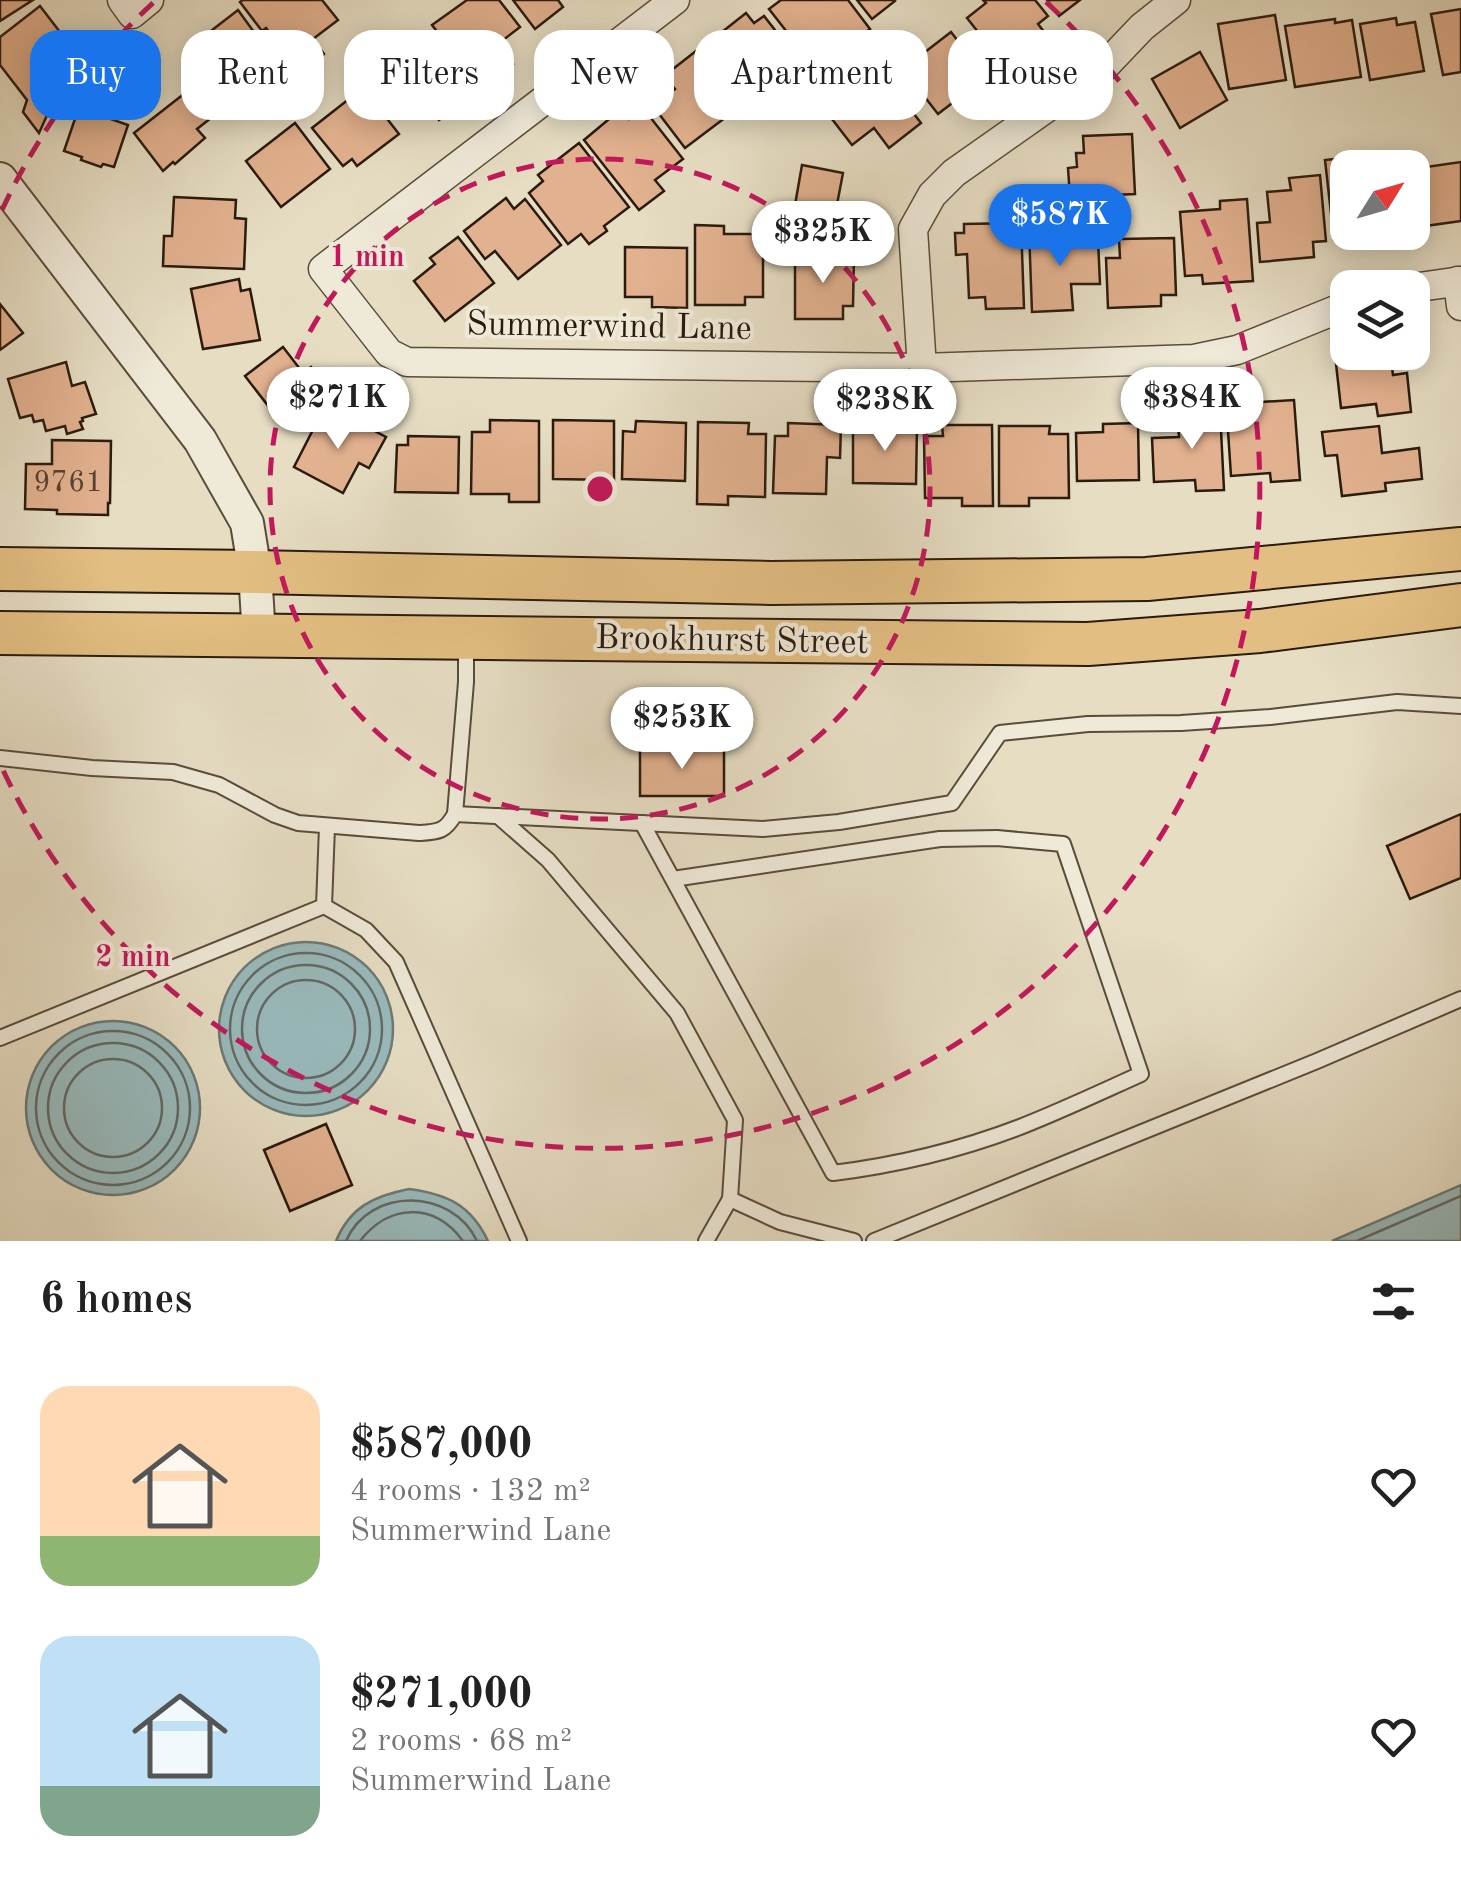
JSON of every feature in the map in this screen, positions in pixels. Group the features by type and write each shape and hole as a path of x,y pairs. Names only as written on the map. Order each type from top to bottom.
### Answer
{"main road":[{"name":"Brookhurst Street","path":"0,569 771,583 1147,579 1461,549"},
{"path":"466,638 498,614 527,603 743,606 761,600 771,583"},
{"name":"Brookhurst Street","path":"0,633 1088,644 1260,630 1461,605"}],"street":[{"name":"Summerwind Lane","path":"676,0 323,269 389,353 407,362 922,368 1194,359 1237,350 1330,312"},
{"path":"922,368 913,229 932,195 954,173 1104,68 1142,27 1176,0"},
{"path":"0,179 200,440 247,523 259,636"},
{"path":"1430,288 1460,289"}],"lane":[{"path":"0,758 172,772 219,786 298,823 437,832 449,826 456,814 466,638"},
{"path":"456,814 764,829 839,822 952,802 1000,733 1088,724 1270,717 1397,702 1461,706"},
{"path":"498,816 548,860 677,1013 734,1120 730,1199 706,1241"},
{"path":"642,823 833,1173 927,1156 1014,1129 1141,1074 1063,844 997,838 940,839 673,879"},
{"path":"324,906 327,827"},
{"path":"0,1038 324,906"},
{"path":"324,906 366,930 396,962 519,1241"},
{"path":"874,1241 1461,999"},
{"path":"730,1199 780,1222 854,1241"}],"water":[{"path":"306,942 339,949 367,968 386,996 393,1029 386,1062 367,1090 339,1109 306,1116 273,1109 245,1090 226,1062 219,1029 226,996 245,968 273,949"},
{"path":"113,1021 146,1028 175,1046 193,1075 200,1108 193,1141 175,1170 146,1188 113,1195 80,1188 51,1170 33,1141 26,1108 33,1075 51,1046 80,1028"},
{"path":"1461,1185 1461,1241 1332,1241"},
{"path":"409,1189 456,1203 474,1218 488,1241 336,1241 356,1211 385,1195"}],"building":[{"path":"0,0 33,0 0,21"},
{"path":"322,0 338,20 324,31 261,30 240,2"},
{"path":"467,0 499,0 520,27 514,32 436,30 432,25"},
{"path":"513,0 558,0 563,7 535,29"},
{"path":"781,0 848,0 870,29 785,30 769,9"},
{"path":"857,0 894,0 895,1 872,19"},
{"path":"983,0 1035,0 1048,16 1038,24 1043,30 976,30 967,18 986,3"},
{"path":"1047,0 1080,0 1059,16"},
{"path":"40,6 58,30 30,30 30,120 45,120 39,133 23,112 27,100 0,65 0,37"},
{"path":"1461,9 1461,72 1443,75 1431,14"},
{"path":"238,10 252,30 212,30"},
{"path":"746,13 754,23 764,16 775,30 724,30"},
{"path":"1275,15 1286,80 1229,89 1218,24"},
{"path":"1396,18 1397,25 1415,22 1424,71 1370,80 1360,24"},
{"path":"1335,19 1335,23 1352,20 1361,77 1295,87 1285,26"},
{"path":"948,34 948,106 938,114 928,101 928,50"},
{"path":"1200,52 1227,100 1180,128 1152,79"},
{"path":"694,53 694,120 722,120 685,148 664,120 674,120 674,68"},
{"path":"181,96 181,120 208,120 197,129 205,138 163,171 134,133 151,120 161,120 161,112"},
{"path":"344,103 344,120 388,120 399,134 357,166 352,159 343,166 312,128"},
{"path":"75,120 114,120 128,125 114,167 101,167 64,151"},
{"path":"608,120 652,120 683,159 655,180 664,191 639,210 584,140"},
{"path":"833,120 921,123 889,148 874,128 852,145"},
{"path":"295,123 330,169 281,207 246,161"},
{"path":"1132,134 1135,194 1070,197 1068,168 1077,167 1076,153 1084,153 1083,136"},
{"path":"579,143 629,207 604,226 607,231 589,244 581,234 568,244 529,193 543,181 538,175"},
{"path":"1330,159 1330,204 1325,160"},
{"path":"1461,162 1461,221 1430,225 1430,166"},
{"path":"802,165 843,173 835,215 860,219 855,248 777,234 783,203 795,205"},
{"path":"1320,175 1326,241 1313,242 1314,257 1260,262 1257,223 1270,222 1267,192 1291,190 1289,178"},
{"path":"174,197 236,200 235,218 246,219 244,269 163,266 164,236 172,236"},
{"path":"506,198 514,209 525,199 561,245 518,279 495,251 485,259 464,231"},
{"path":"1247,199 1253,281 1203,284 1202,275 1185,276 1180,212 1220,209 1220,201"},
{"path":"1021,223 1024,308 986,309 985,297 969,298 967,254 956,255 955,233 964,233 964,224"},
{"path":"695,225 724,226 724,234 763,234 763,297 745,297 745,305 695,305"},
{"path":"1056,229 1057,241 1098,240 1100,284 1071,284 1073,310 1032,312 1029,230"},
{"path":"458,237 494,283 445,321 414,281 435,264 430,258"},
{"path":"1174,238 1176,295 1161,295 1161,306 1108,308 1106,258 1120,258 1119,239"},
{"path":"625,247 687,248 687,308 652,307 652,297 625,297"},
{"path":"795,255 854,255 853,306 843,306 843,319 795,319"},
{"path":"239,279 241,291 250,289 260,340 203,349 191,289"},
{"path":"0,304 23,333 0,350"},
{"path":"283,347 303,373 311,367 329,390 283,425 245,376"},
{"path":"66,362 72,386 85,382 96,414 82,418 83,429 67,434 65,426 46,431 43,420 34,422 32,415 20,418 8,379"},
{"path":"1337,370 1407,373 1411,412 1378,416 1376,404 1341,408"},
{"path":"1294,400 1300,480 1271,482 1270,473 1231,476 1227,416 1245,415 1244,403"},
{"path":"1220,410 1224,490 1196,491 1195,480 1154,482 1152,438 1179,437 1177,413"},
{"path":"320,416 344,429 350,418 386,437 369,468 359,463 343,493 294,467"},
{"path":"490,420 539,421 539,502 509,502 509,494 471,494 472,432 490,432"},
{"path":"553,420 614,421 614,480 553,479"},
{"path":"636,421 686,423 685,481 622,479 623,431 635,432"},
{"path":"698,422 749,423 748,434 766,434 765,497 728,496 728,505 697,504"},
{"path":"788,423 841,425 840,458 827,457 826,494 773,493 775,436 788,436"},
{"path":"1138,423 1139,480 1077,481 1076,433 1103,432 1103,424"},
{"path":"853,424 917,425 916,484 853,483"},
{"path":"942,425 992,425 993,506 962,506 962,498 925,498 924,436 943,436"},
{"path":"999,426 1050,426 1049,434 1068,434 1069,498 1029,498 1029,506 999,506"},
{"path":"1379,426 1382,453 1419,448 1422,479 1385,483 1386,491 1342,496 1337,455 1325,456 1322,432"},
{"path":"408,436 459,437 458,493 395,492 397,445 408,445"},
{"path":"52,440 111,441 108,515 25,509 26,464 52,464"},
{"path":"640,747 724,747 724,796 640,796"},
{"path":"1461,814 1461,878 1410,899 1387,846"},
{"path":"326,1124 352,1185 290,1211 264,1150"}]}
